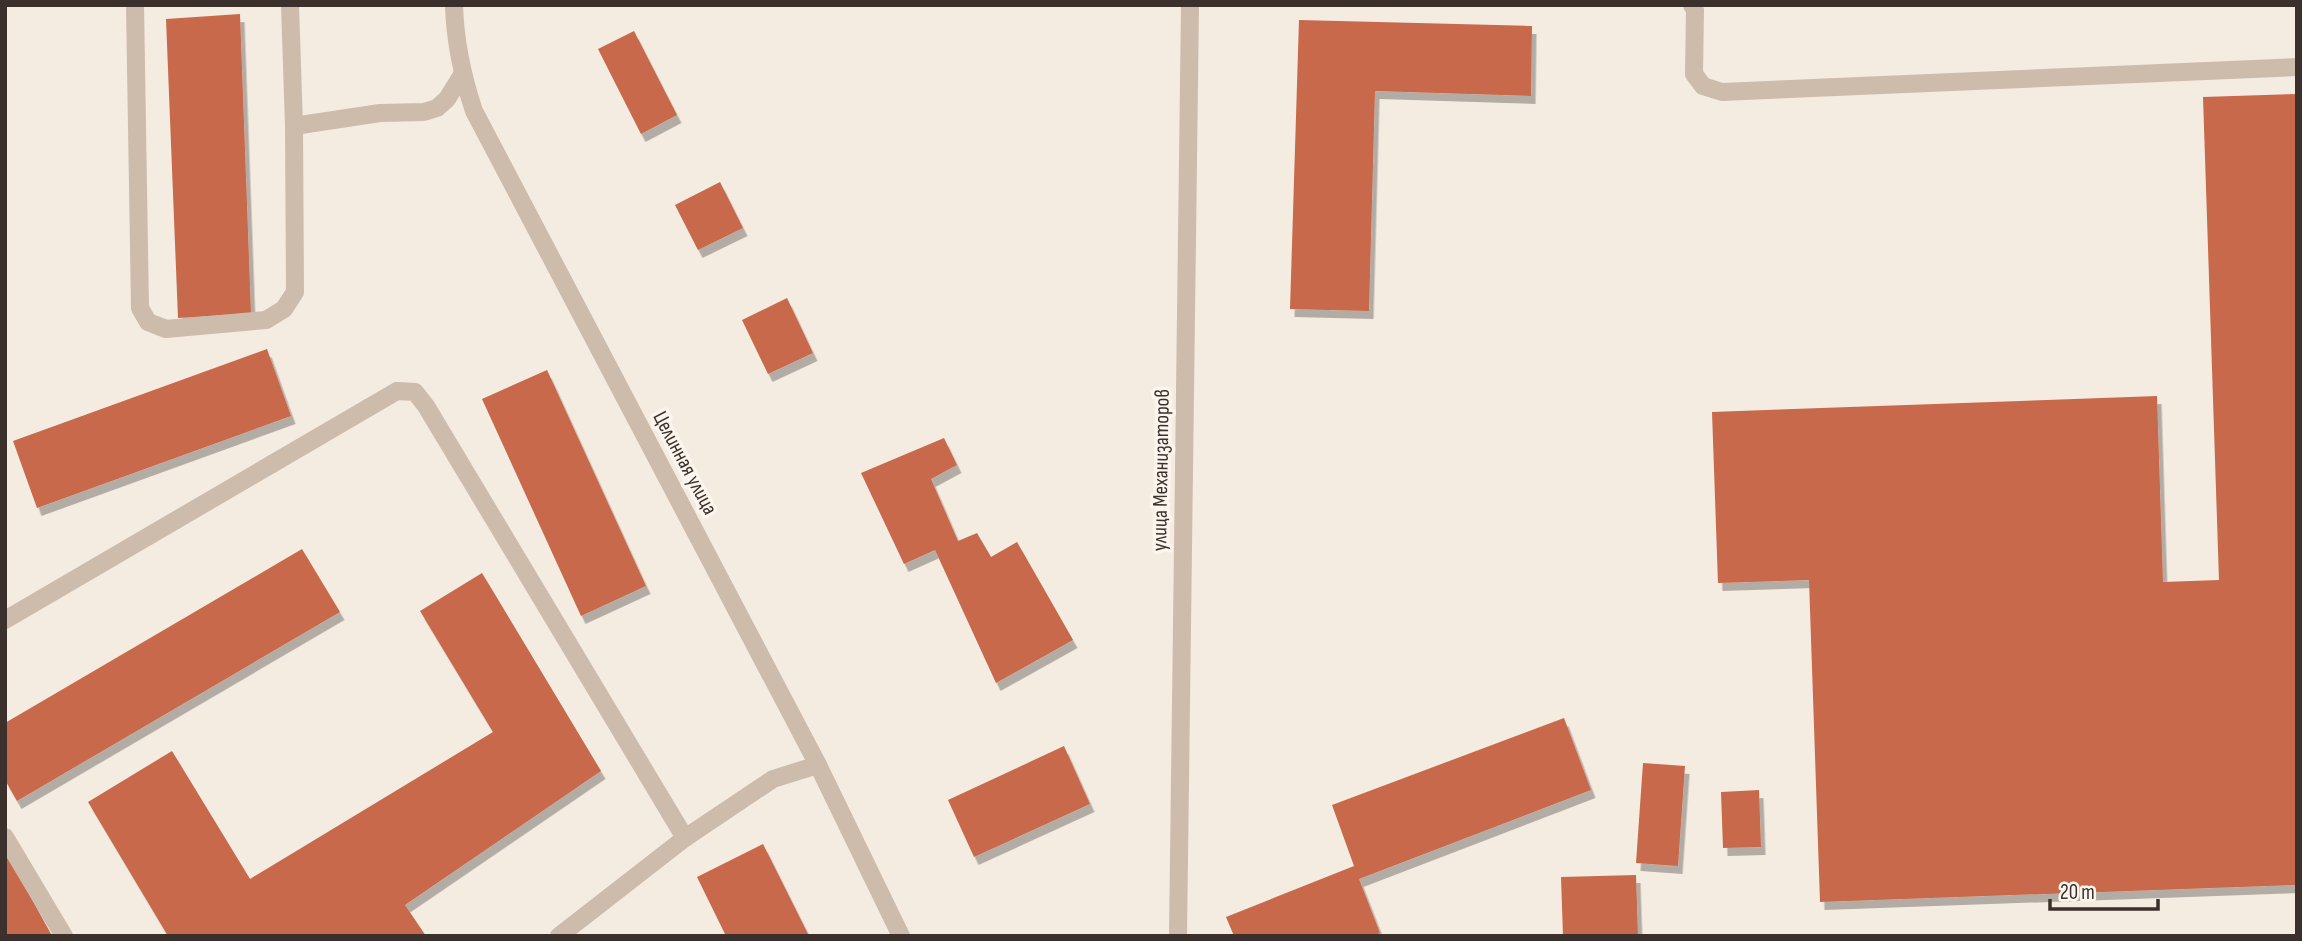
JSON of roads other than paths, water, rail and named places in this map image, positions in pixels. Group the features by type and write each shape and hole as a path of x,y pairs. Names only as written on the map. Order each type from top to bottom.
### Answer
{"street":[{"path":"135,5 140,308 148,322 166,329 266,320 284,309 295,292 290,5"},
{"name":"Целинная улица","path":"454,5 455,36 462,75 474,111 818,765 901,936"},
{"name":"улица Механизаторов","path":"1178,936 1190,5"},
{"path":"1692,5 1695,10 1694,74 1703,86 1722,92 2297,67"},
{"path":"294,126 380,113 424,112 437,108 447,99 462,75"},
{"path":"5,620 397,391 415,392 426,406 685,838"},
{"path":"559,936 685,838 773,779 818,765"},
{"path":"5,837 64,936"}]}
